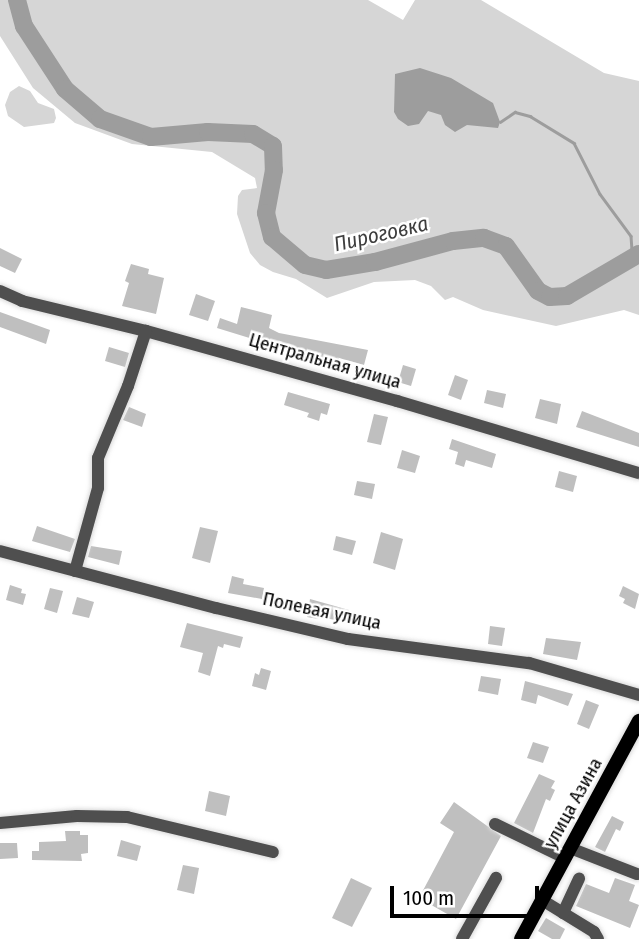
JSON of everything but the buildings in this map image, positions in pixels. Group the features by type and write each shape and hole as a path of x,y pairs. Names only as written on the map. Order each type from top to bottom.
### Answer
{"main road":[{"name":"улица Азина","path":"521,939 637,730"}],"street":[{"name":"Центральная улица","path":"0,291 22,301 146,331 639,473"},
{"path":"75,571 98,488 98,458 128,386 146,331"},
{"name":"Полевая улица","path":"0,551 348,639 528,663 639,695"},
{"path":"0,823 76,816 127,817 273,852"},
{"path":"495,824 567,853 637,874"},
{"path":"466,938 496,878"},
{"path":"564,913 579,880"},
{"path":"542,900 594,932 598,939"}],"shaded area":[{"path":"0,0 368,0 403,20 415,0 481,0 604,73 639,81 639,315 624,310 556,326 483,310 453,297 445,300 431,286 415,280 374,282 327,298 296,279 273,272 260,265 250,253 237,214 238,196 242,190 257,188 255,178 212,152 132,144 75,123 33,88 0,36"},
{"path":"420,68 451,78 493,103 500,122 498,128 467,125 455,132 445,125 441,115 428,111 419,124 408,126 398,119 394,112 395,74"},
{"path":"19,86 30,91 38,103 54,109 54,123 24,127 8,116 5,105 10,92"}],"waterway":[{"name":"Пироговка","path":"17,0 24,26 65,89 100,119 151,137 208,132 253,134 273,146 274,170 266,213 272,237 305,265 326,270 375,262 453,241 484,238 506,246 538,291 550,297 567,296 639,254"},
{"path":"500,122 515,112 530,116 574,143 600,194 631,236 632,249 638,254"}]}
